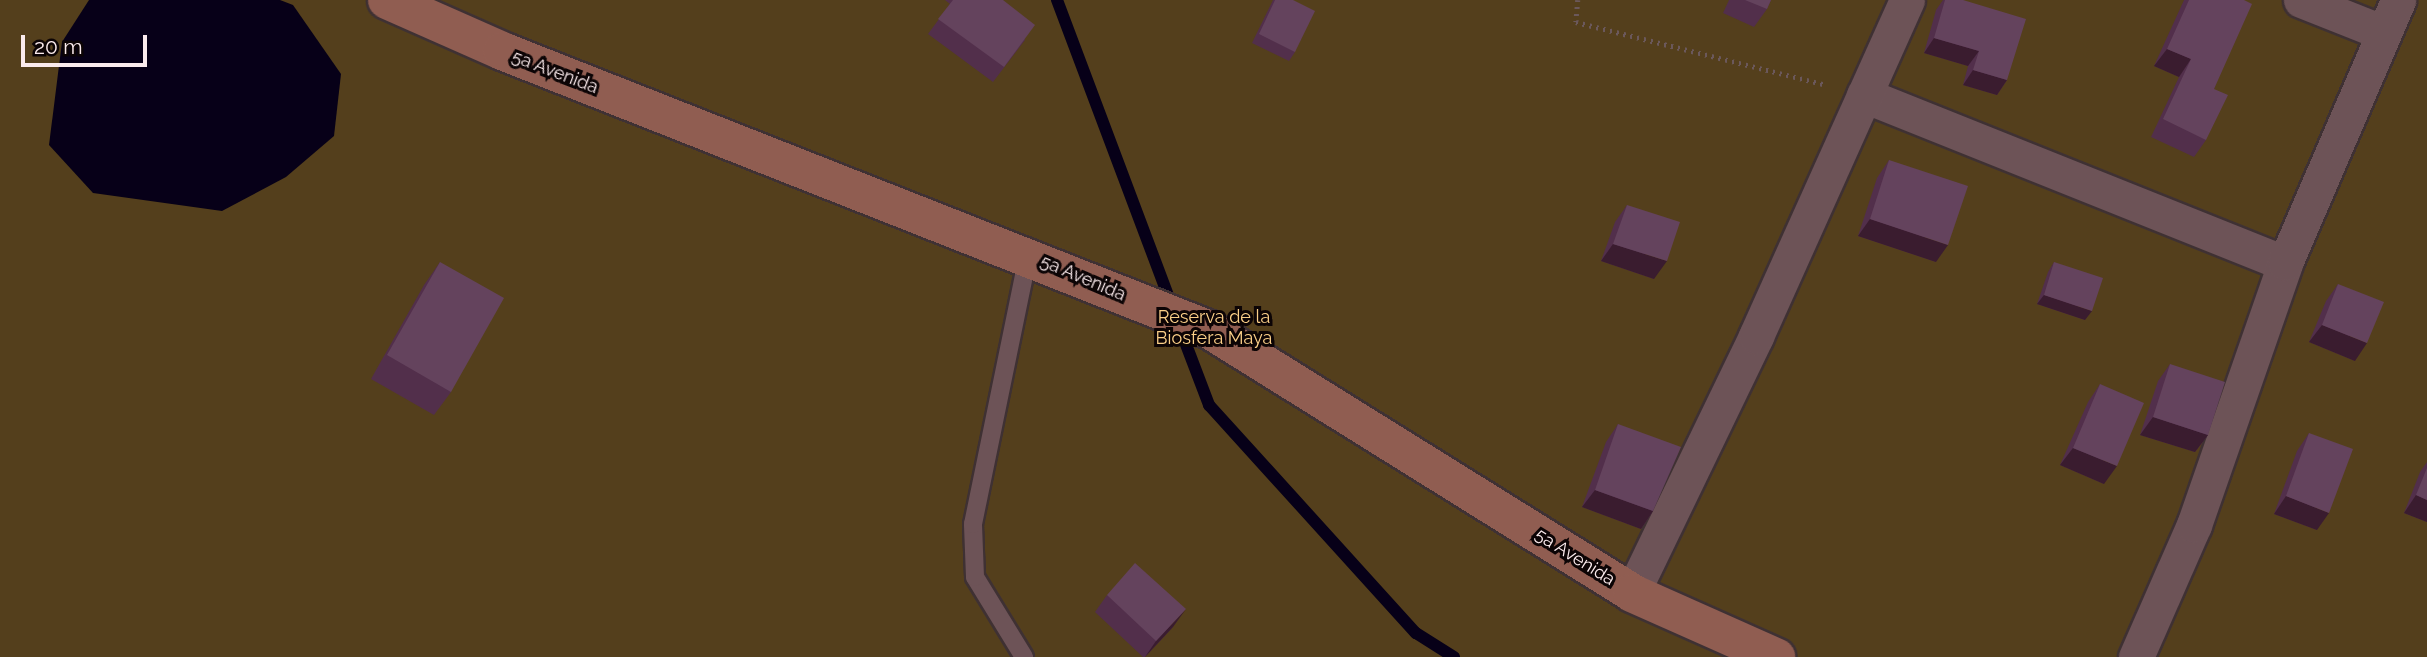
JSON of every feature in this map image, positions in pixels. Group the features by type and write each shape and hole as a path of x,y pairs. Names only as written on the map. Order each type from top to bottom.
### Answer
{"street":[{"name":"5a Avenida","path":"387,0 502,51 1028,255 1210,330 1632,593 1737,650 1776,657"},
{"path":"1632,593 1756,336 1907,0"},
{"path":"2301,0 2382,32"},
{"path":"2136,657 2194,525 2285,263 2398,0"},
{"path":"1864,95 2285,263"}],"lane":[{"path":"1024,657 975,577 972,524 1028,255"}],"path":[{"path":"1578,0 1576,22 1864,95"}],"green space":[{"name":"Reserva de la Biosfera Maya","path":"0,0 2427,0 2427,657 0,657"}],"shaded area":[{"path":"89,0 280,0 293,5 341,74 334,136 286,177 222,211 93,193 49,145 62,42"}],"building":[{"path":"953,0 1003,0 1035,25 1004,67 938,19"},
{"path":"1275,0 1293,0 1315,11 1295,52 1259,34"},
{"path":"1745,0 1771,0 1767,9"},
{"path":"1945,0 1963,0 2026,19 2007,80 1973,70 1979,51 1934,38"},
{"path":"2189,0 2244,0 2252,4 2214,89 2228,95 2206,140 2163,119 2191,59 2167,49"},
{"path":"1889,160 1968,186 1948,245 1870,219"},
{"path":"1627,205 1680,222 1667,261 1613,244"},
{"path":"440,262 504,298 451,392 387,355"},
{"path":"2054,262 2103,278 2092,311 2044,295"},
{"path":"2338,284 2384,302 2367,343 2322,325"},
{"path":"2170,364 2225,382 2208,435 2153,417"},
{"path":"2100,384 2144,403 2117,466 2073,448"},
{"path":"1618,424 1681,447 1653,511 1595,490"},
{"path":"2309,433 2353,449 2329,513 2286,496"},
{"path":"2427,468 2427,500 2416,495"},
{"path":"1135,563 1186,609 1156,641 1107,595"}],"waterway":[{"path":"1057,0 1172,306"},
{"path":"1179,326 1209,405 1416,633 1454,657"}]}
